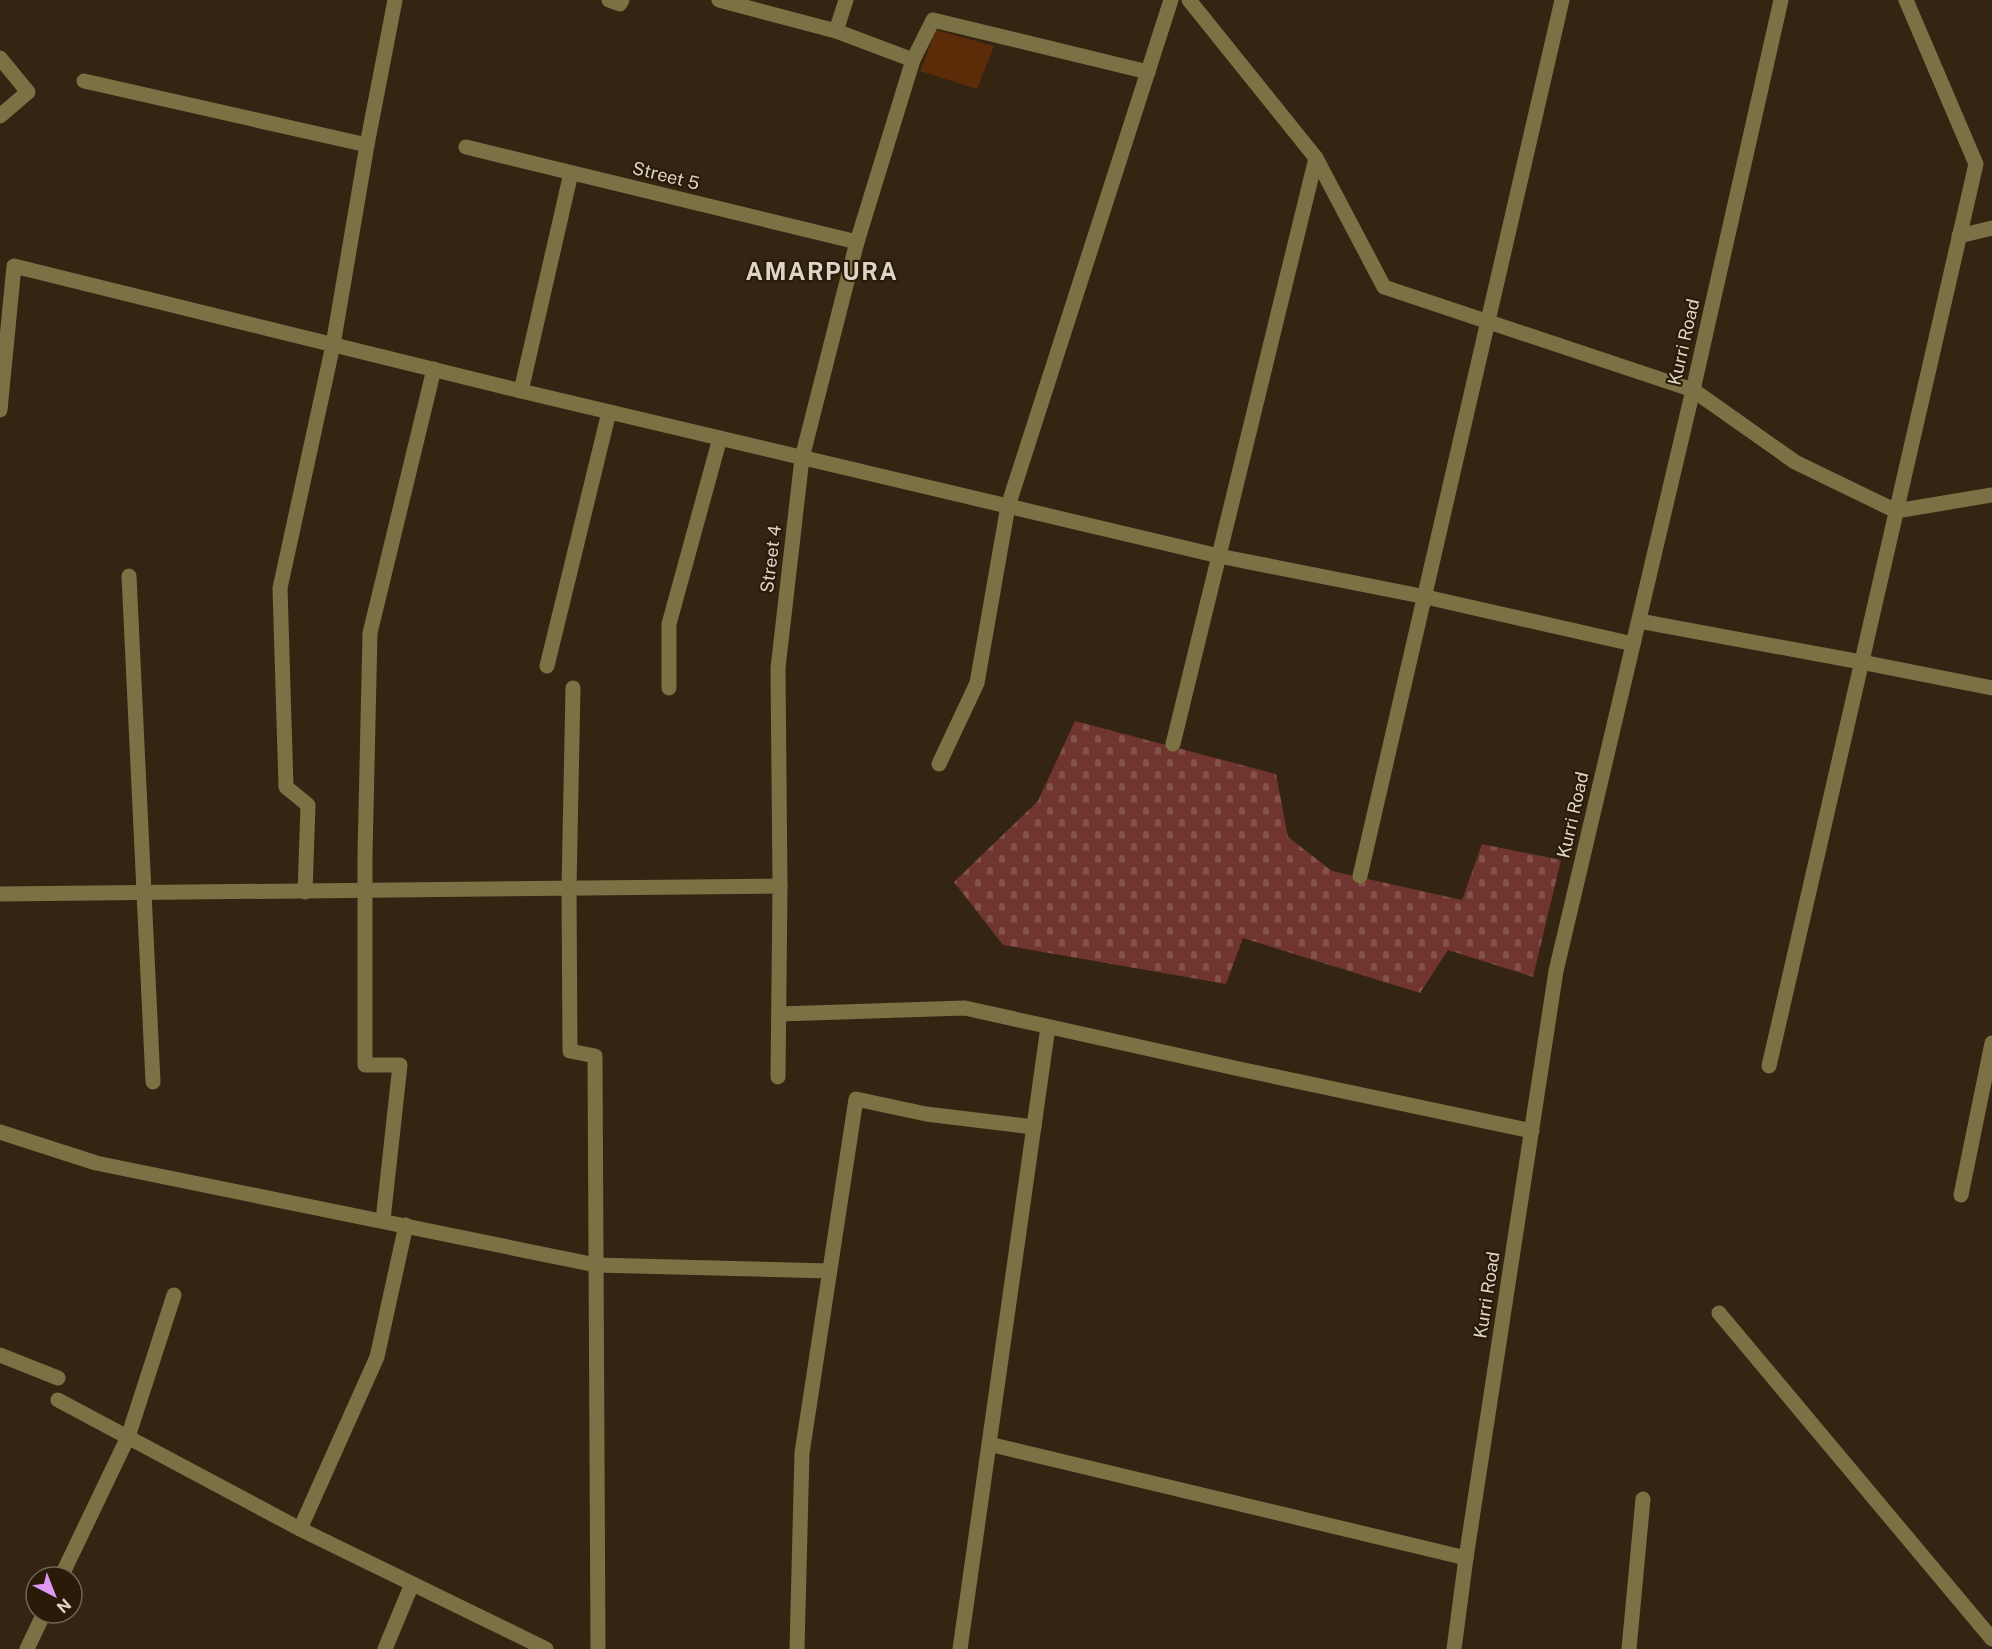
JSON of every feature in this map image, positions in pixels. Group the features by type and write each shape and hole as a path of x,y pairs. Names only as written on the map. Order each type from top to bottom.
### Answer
{"street":[{"path":"305,892 308,805 286,787 280,588 333,345 394,0"},
{"path":"609,0 620,4 622,0"},
{"path":"719,0 837,31 913,60"},
{"path":"837,31 846,0"},
{"path":"939,764 977,682 1008,506 1171,0"},
{"path":"1189,0 1316,158 1384,287 1693,390 1795,462 1896,511 1992,495"},
{"path":"1360,876 1490,322 1562,0"},
{"name":"Kurri Road","path":"1454,1649 1556,970 1693,390 1781,0"},
{"path":"1768,1066 1976,164 1906,0"},
{"name":"Street 4","path":"778,1077 780,886 778,668 802,458 857,242 913,60 933,20 1148,72"},
{"path":"0,58 28,92 0,116"},
{"path":"84,81 367,145"},
{"name":"Street 5","path":"466,147 857,242"},
{"path":"1173,744 1316,158"},
{"path":"521,390 571,173"},
{"path":"1959,236 1992,228"},
{"path":"0,410 3,348 14,266 802,458 1219,556 1426,597 1633,644"},
{"path":"383,1220 400,1065 365,1065 365,891 370,633 434,369"},
{"path":"547,666 609,411"},
{"path":"669,688 669,624 720,438"},
{"path":"129,576 153,1082"},
{"path":"1639,621 1992,688"},
{"path":"573,688 569,888 570,1051 595,1056 598,1649"},
{"path":"0,894 780,886"},
{"path":"779,1014 965,1008 1532,1131"},
{"path":"960,1649 1048,1027"},
{"path":"1961,1195 1992,1043"},
{"path":"797,1649 802,1453 856,1099 926,1114 1034,1127"},
{"path":"0,1132 96,1163 406,1224 596,1265 829,1271"},
{"path":"300,1529 377,1357 406,1224"},
{"path":"67,1565 128,1437 174,1296"},
{"path":"1719,1313 1992,1640"},
{"path":"0,1355 58,1378"},
{"path":"58,1400 300,1529 546,1649"},
{"path":"989,1444 1466,1558"},
{"path":"1629,1649 1643,1499"},
{"path":"385,1649 412,1584"},
{"path":"27,1649 38,1625"}],"green space":[{"path":"1075,721 1276,774 1288,837 1332,871 1462,900 1482,844 1561,860 1533,977 1448,950 1420,993 1243,938 1226,984 1003,945 954,882 1038,801"}],"building":[{"path":"936,30 994,46 977,89 920,71"}],"district":[{"name":"AMARPURA","path":"822,272"}]}
